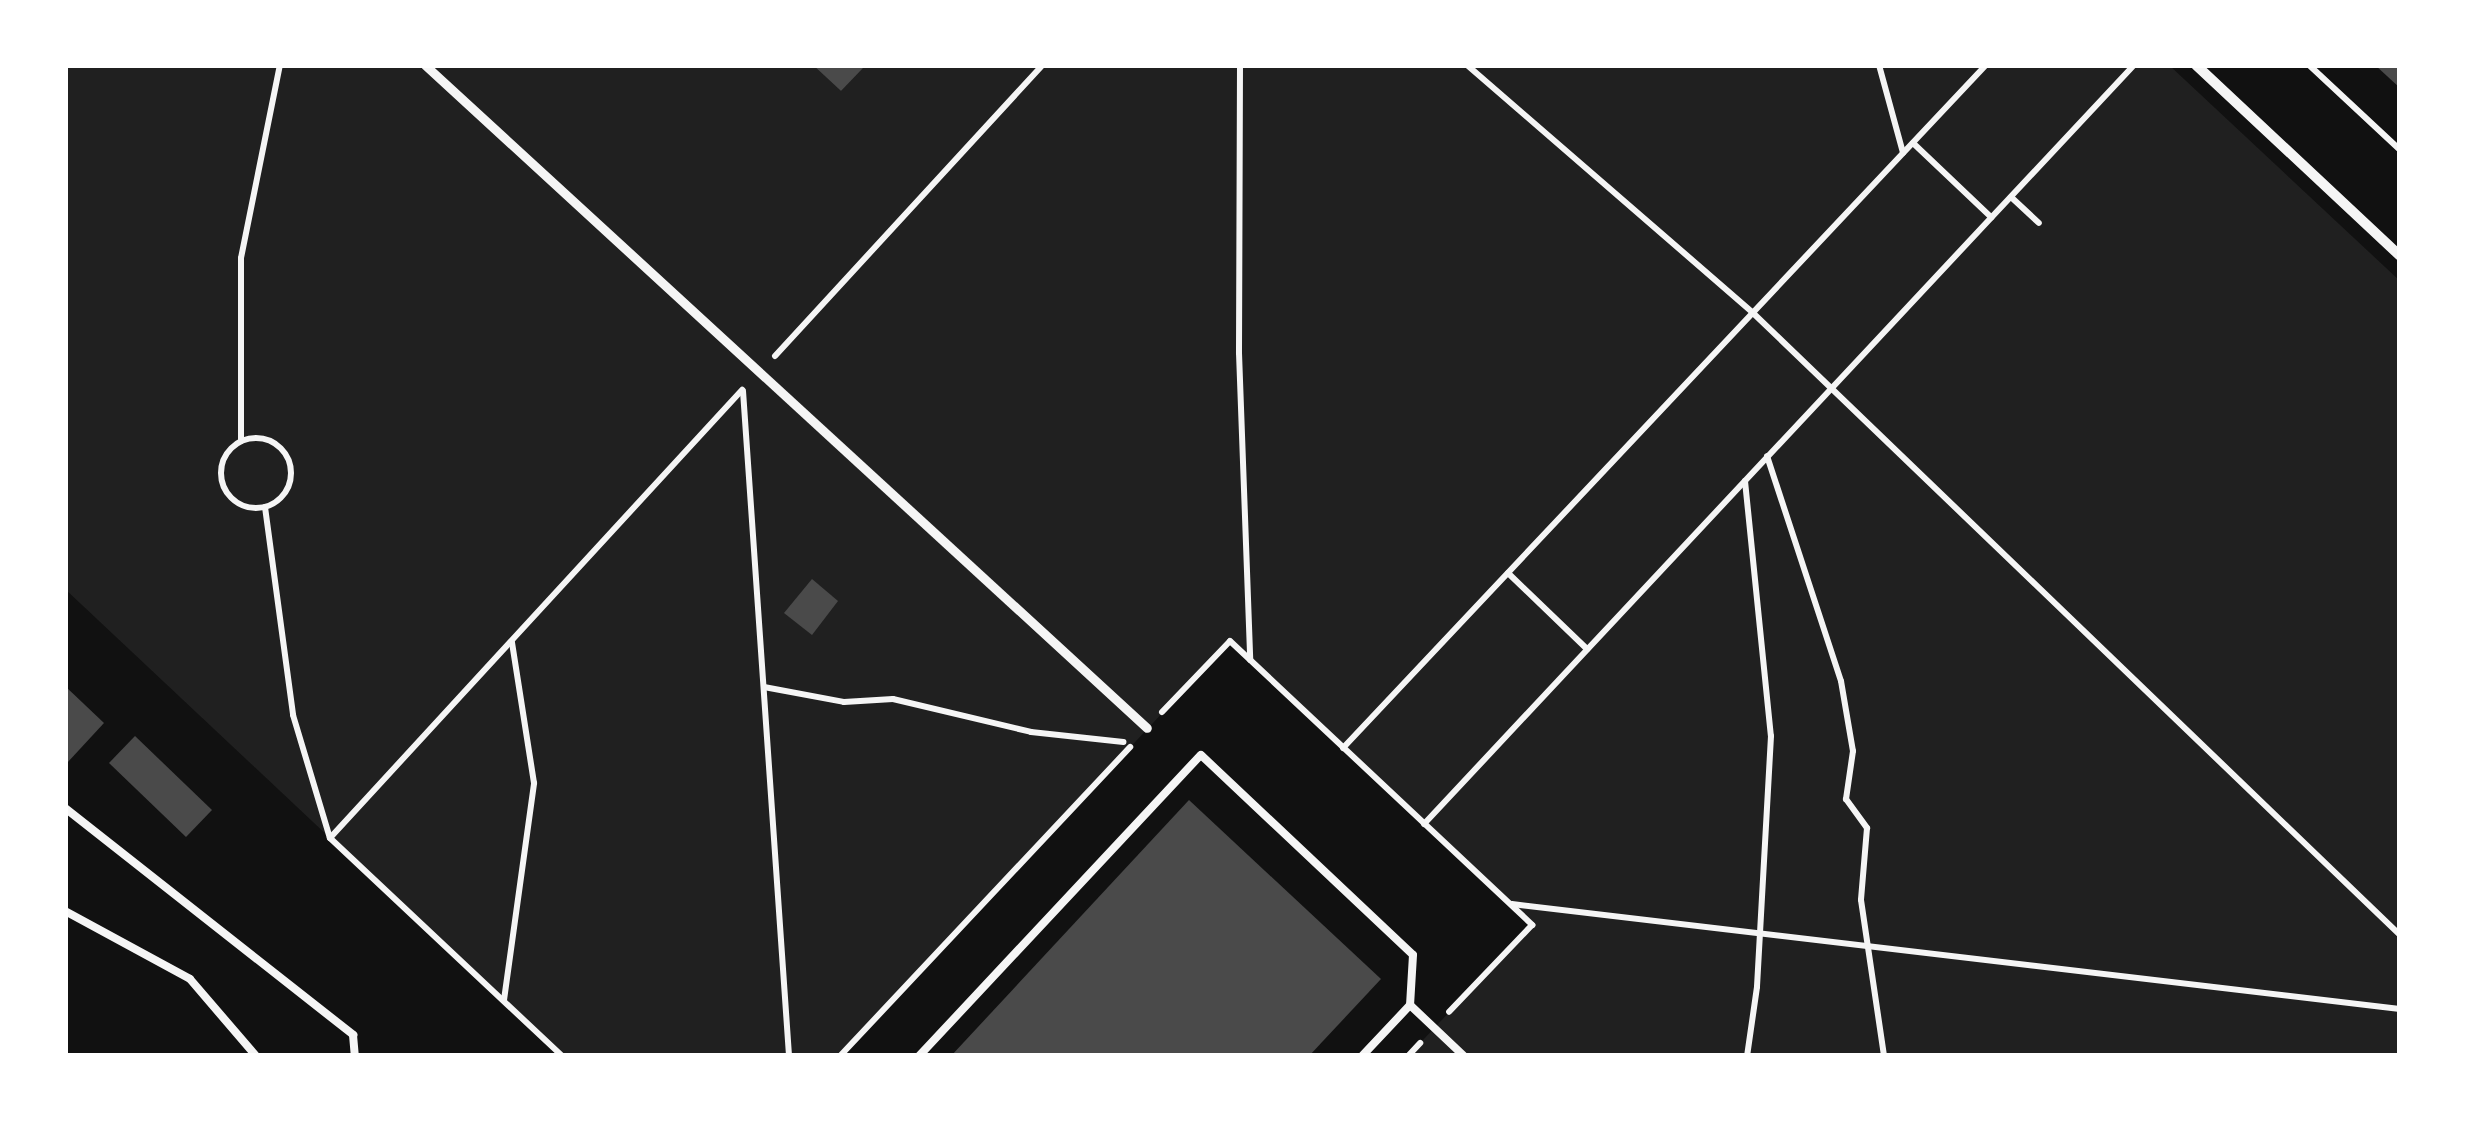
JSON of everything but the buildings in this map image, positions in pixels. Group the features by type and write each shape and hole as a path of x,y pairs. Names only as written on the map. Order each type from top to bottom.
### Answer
{"street":[{"path":"425,65 1148,728"},
{"path":"2196,65 2400,256"}],"lane":[{"path":"919,1056 1201,756 1413,954 1410,1005 1362,1056"},
{"path":"65,808 353,1034 355,1056"},
{"path":"65,911 190,980 256,1056"},
{"path":"1410,1005 1464,1056"}],"path":[{"path":"241,441 264,438 289,461 284,494 264,507 242,505 225,490 221,467 241,441 241,258 280,65"},
{"path":"330,838 1043,65"},
{"path":"1240,65 1239,353 1250,661"},
{"path":"1467,65 1753,313 2400,935"},
{"path":"1879,65 1903,154"},
{"path":"1343,748 1986,65"},
{"path":"1424,824 2134,65"},
{"path":"2310,65 2400,150"},
{"path":"1913,143 1991,218"},
{"path":"2011,196 2039,224"},
{"path":"743,390 789,1056"},
{"path":"1767,456 1841,680 1853,751 1846,798 1867,828 1861,900 1884,1056"},
{"path":"1744,480 1771,736 1759,934 1746,1056"},
{"path":"264,507 293,715 330,838 562,1056"},
{"path":"1508,573 1587,649"},
{"path":"504,1001 534,783 511,640"},
{"path":"1148,728 1230,641 1532,925 1435,1028"},
{"path":"764,687 844,702 893,700 923,712 1058,738 1134,743 840,1056"},
{"path":"1509,904 2400,1009"}],"shaded area":[{"path":"65,65 813,65 841,91 866,65 2169,65 2400,281 2400,1056 1408,1056 1531,925 1230,641 840,1056 562,1056 65,589"}]}
